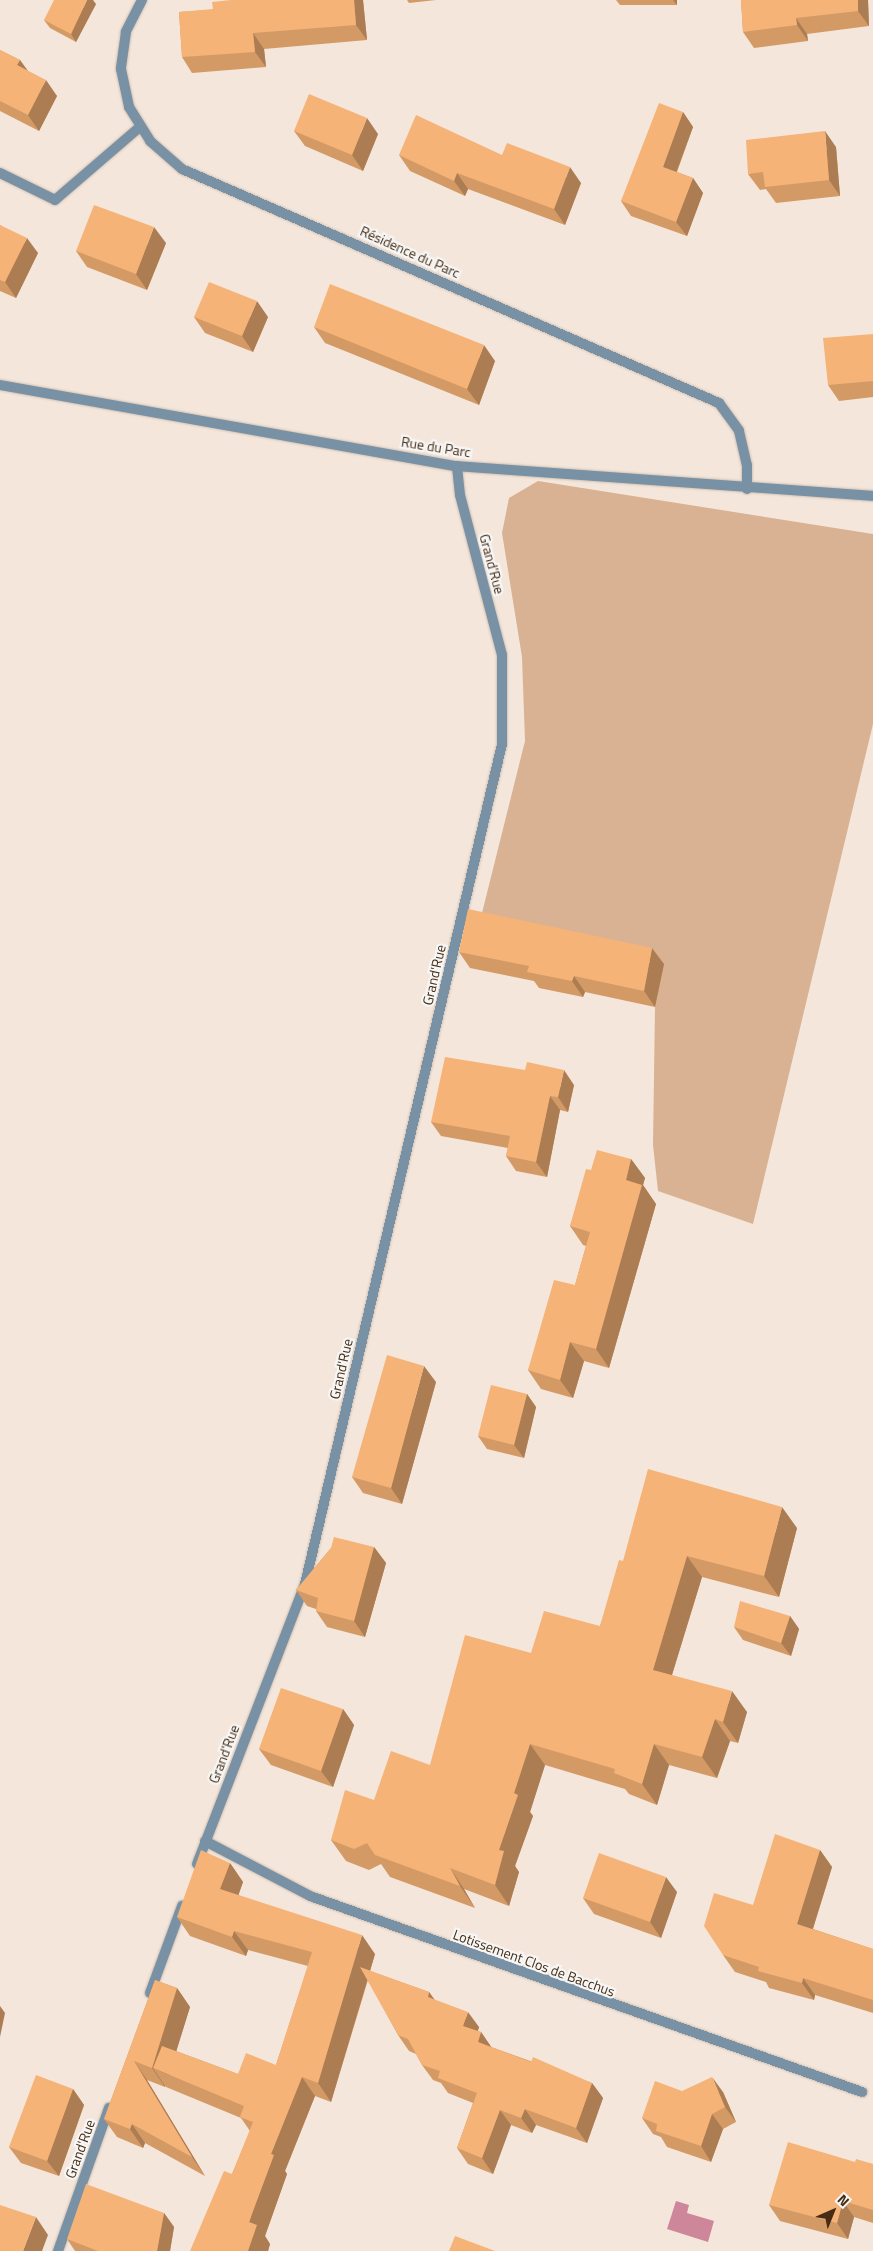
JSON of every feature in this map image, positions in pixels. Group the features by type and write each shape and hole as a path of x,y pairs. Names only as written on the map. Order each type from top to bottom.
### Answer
{"street":[{"name":"Résidence du Parc","path":"142,0 126,32 121,69 129,107 150,141 182,169 719,403 739,431 746,465 747,489"},
{"path":"0,173 55,200 141,126"},
{"name":"Rue du Parc","path":"0,385 457,466 747,489 873,496"},
{"name":"Grand'Rue","path":"192,1878 305,1584 502,744 502,655 460,496 457,466"},
{"name":"Lotissement Clos de Bacchus","path":"205,1841 310,1896 862,2092"},
{"path":"145,2009 185,1897"},
{"name":"Grand'Rue","path":"58,2251 115,2093"}],"shaded area":[{"path":"538,481 873,534 873,724 753,1224 658,1191 653,1145 655,1007 663,964 479,925 525,741 522,657 502,533 509,498"},
{"path":"676,2201 689,2205 687,2213 714,2221 708,2242 667,2229"}],"building":[{"path":"54,0 87,0 71,34 44,20"},
{"path":"231,0 354,0 356,25 253,33 255,52 182,57 179,12 213,9 212,2"},
{"path":"741,0 858,0 858,11 796,18 797,25 743,32"},
{"path":"0,50 20,60 17,65 46,80 28,115 0,101"},
{"path":"309,94 367,118 352,155 294,131"},
{"path":"659,103 683,112 663,167 693,178 676,222 621,201"},
{"path":"416,115 502,155 507,143 570,167 554,209 457,173 454,181 399,155"},
{"path":"825,131 829,180 765,187 763,172 748,174 746,140"},
{"path":"94,205 154,227 136,274 76,251"},
{"path":"0,225 27,238 5,282 0,280"},
{"path":"209,282 257,301 242,336 194,317"},
{"path":"330,284 484,345 467,389 314,327"},
{"path":"873,334 873,381 828,385 823,338"},
{"path":"468,909 652,948 644,991 574,976 572,981 527,972 529,966 459,952"},
{"path":"445,1057 525,1070 527,1062 564,1070 558,1097 550,1096 536,1162 506,1156 510,1136 431,1122"},
{"path":"597,1150 631,1159 626,1180 642,1185 596,1349 570,1342 560,1380 528,1370 554,1280 575,1285 590,1232 570,1226 586,1169 591,1170"},
{"path":"387,1355 424,1366 391,1488 352,1477"},
{"path":"491,1385 527,1394 514,1445 478,1436"},
{"path":"648,1469 782,1507 764,1576 687,1556 653,1670 732,1691 723,1722 715,1719 702,1757 654,1744 642,1784 614,1773 615,1769 530,1744 514,1793 518,1795 499,1850 504,1851 495,1885 450,1868 460,1886 375,1855 367,1843 354,1849 331,1840 345,1790 374,1800 391,1751 430,1765 465,1635 531,1653 544,1611 600,1626 619,1560 623,1561"},
{"path":"334,1537 374,1547 354,1621 316,1611 318,1598 296,1590 331,1548"},
{"path":"740,1601 790,1616 781,1643 734,1627"},
{"path":"281,1688 343,1709 321,1771 259,1749"},
{"path":"775,1834 820,1850 797,1924 873,1949 873,2000 803,1978 802,1983 758,1971 759,1967 723,1955 704,1926 714,1893 753,1905"},
{"path":"201,1850 230,1863 220,1889 362,1935 318,2083 302,2077 271,2154 274,2155 249,2222 257,2225 248,2251 190,2251 224,2171 232,2174 253,2122 240,2117 244,2106 153,2068 162,2046 238,2074 246,2053 276,2065 312,1952 234,1931 232,1937 177,1917"},
{"path":"599,1853 666,1877 650,1922 583,1898"},
{"path":"360,1967 429,1992 428,1997 468,2012 463,2026 481,2032 478,2042 531,2062 533,2057 592,2083 576,2128 525,2109 521,2118 500,2110 482,2158 457,2148 477,2093 438,2078 440,2071 422,2065 408,2039 398,2035"},
{"path":"155,1980 177,1988 152,2068 134,2061 192,2157 132,2124 130,2129 104,2119"},
{"path":"36,2075 73,2089 47,2161 9,2147"},
{"path":"712,2077 725,2107 712,2114 701,2146 656,2131 657,2124 642,2118 655,2081 682,2091"},
{"path":"788,2142 855,2162 856,2159 873,2164 873,2210 843,2201 837,2223 769,2205"},
{"path":"86,2184 164,2213 157,2251 98,2251 67,2239"},
{"path":"0,2205 36,2217 23,2251 0,2251"},
{"path":"455,2236 495,2251 449,2251"}]}
